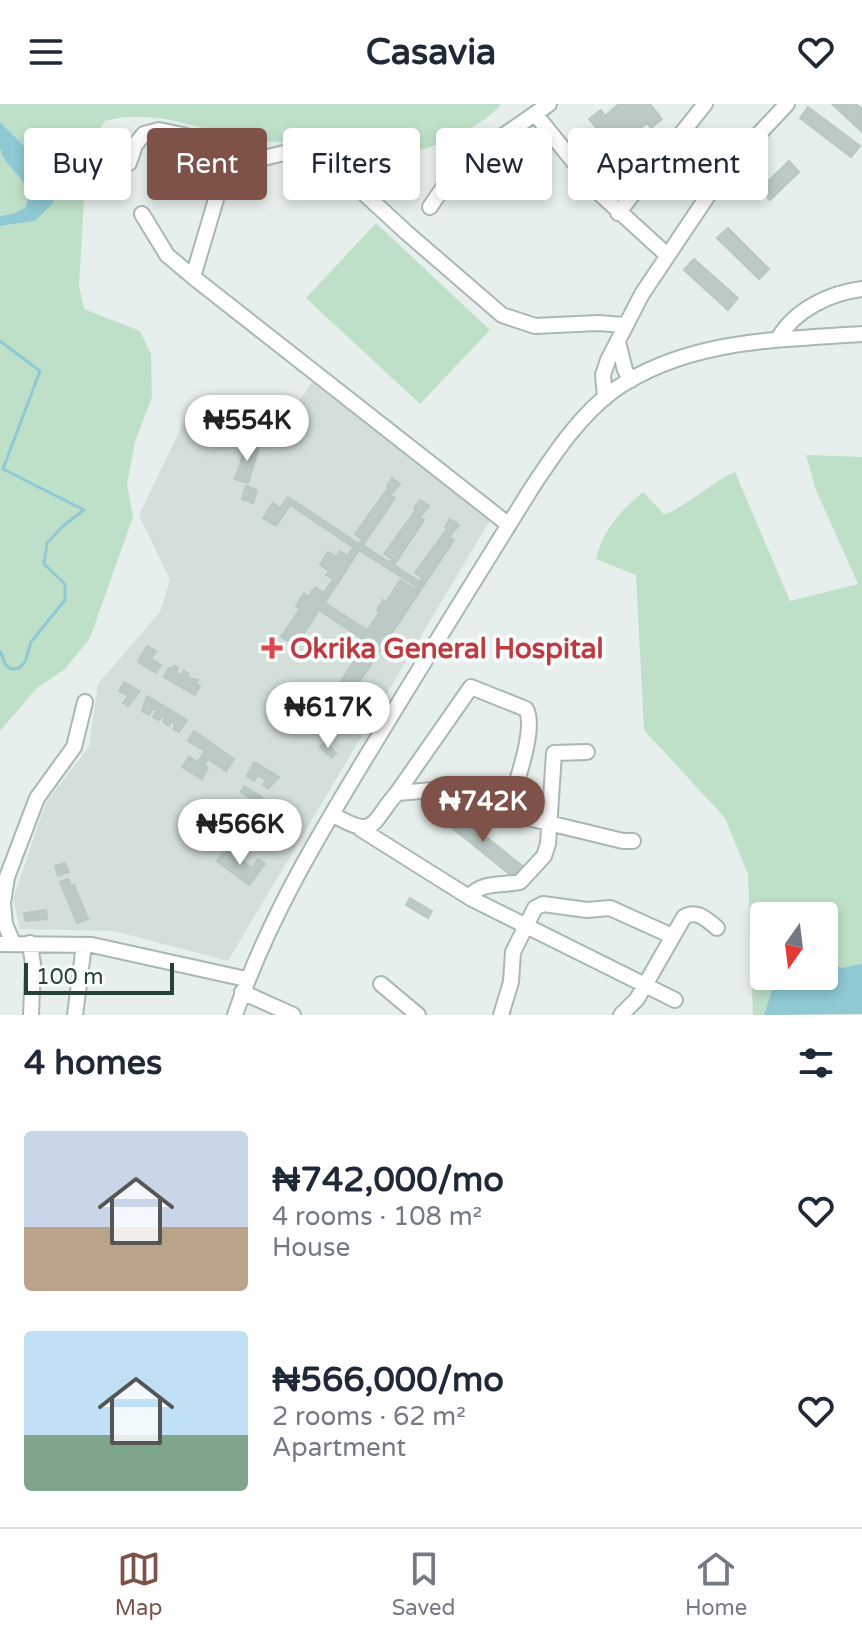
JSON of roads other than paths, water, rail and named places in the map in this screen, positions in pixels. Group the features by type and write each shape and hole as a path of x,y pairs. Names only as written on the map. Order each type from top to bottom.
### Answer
{"street":[{"path":"430,207 464,163 549,104"},
{"path":"618,213 705,104"},
{"path":"605,398 603,375 624,325 667,255 725,170 787,104"},
{"path":"536,115 618,213 667,255"},
{"path":"131,157 135,145 147,133"},
{"path":"267,157 293,151 315,155 331,163 502,315 535,326 624,325"},
{"path":"193,277 216,200"},
{"path":"142,214 167,255 509,525"},
{"path":"778,339 786,324 816,304 838,292 862,289"},
{"path":"235,1015 244,985 276,916 332,814 550,459 587,415 631,380 693,353 744,342 862,334"},
{"path":"618,342 625,370 631,380"},
{"path":"359,828 370,827 380,819 400,785 419,763 471,687 526,709 530,716 524,754 508,811"},
{"path":"85,702 74,747 37,798 7,877 3,903 6,943 84,945 244,985 293,1015"},
{"path":"469,897 476,889 520,882 544,856 548,844 554,753 587,752"},
{"path":"397,793 445,789 461,791 508,811 633,841"},
{"path":"332,814 469,897 675,1000"},
{"path":"501,1015 511,982 513,952 535,908 543,904 587,910 610,908 672,936"},
{"path":"621,1015 637,999 684,917 698,914 717,928"},
{"path":"30,943 33,965 31,1015"},
{"path":"75,1015 84,945"},
{"path":"381,984 418,1015"}],"water":[{"path":"0,122 24,146 24,185 7,163 0,149"},
{"path":"28,200 53,200 35,221 0,226 0,216 26,207"},
{"path":"862,964 862,1014 764,1015 772,990 838,990 838,967"}],"waterway":[{"path":"0,341 40,371 3,469 84,510 47,543 44,564 65,584 65,600 31,642 25,662 19,668 11,669 5,664 0,651"}],"place":[{"name":"Okrika General Hospital","path":"272,648"}]}
